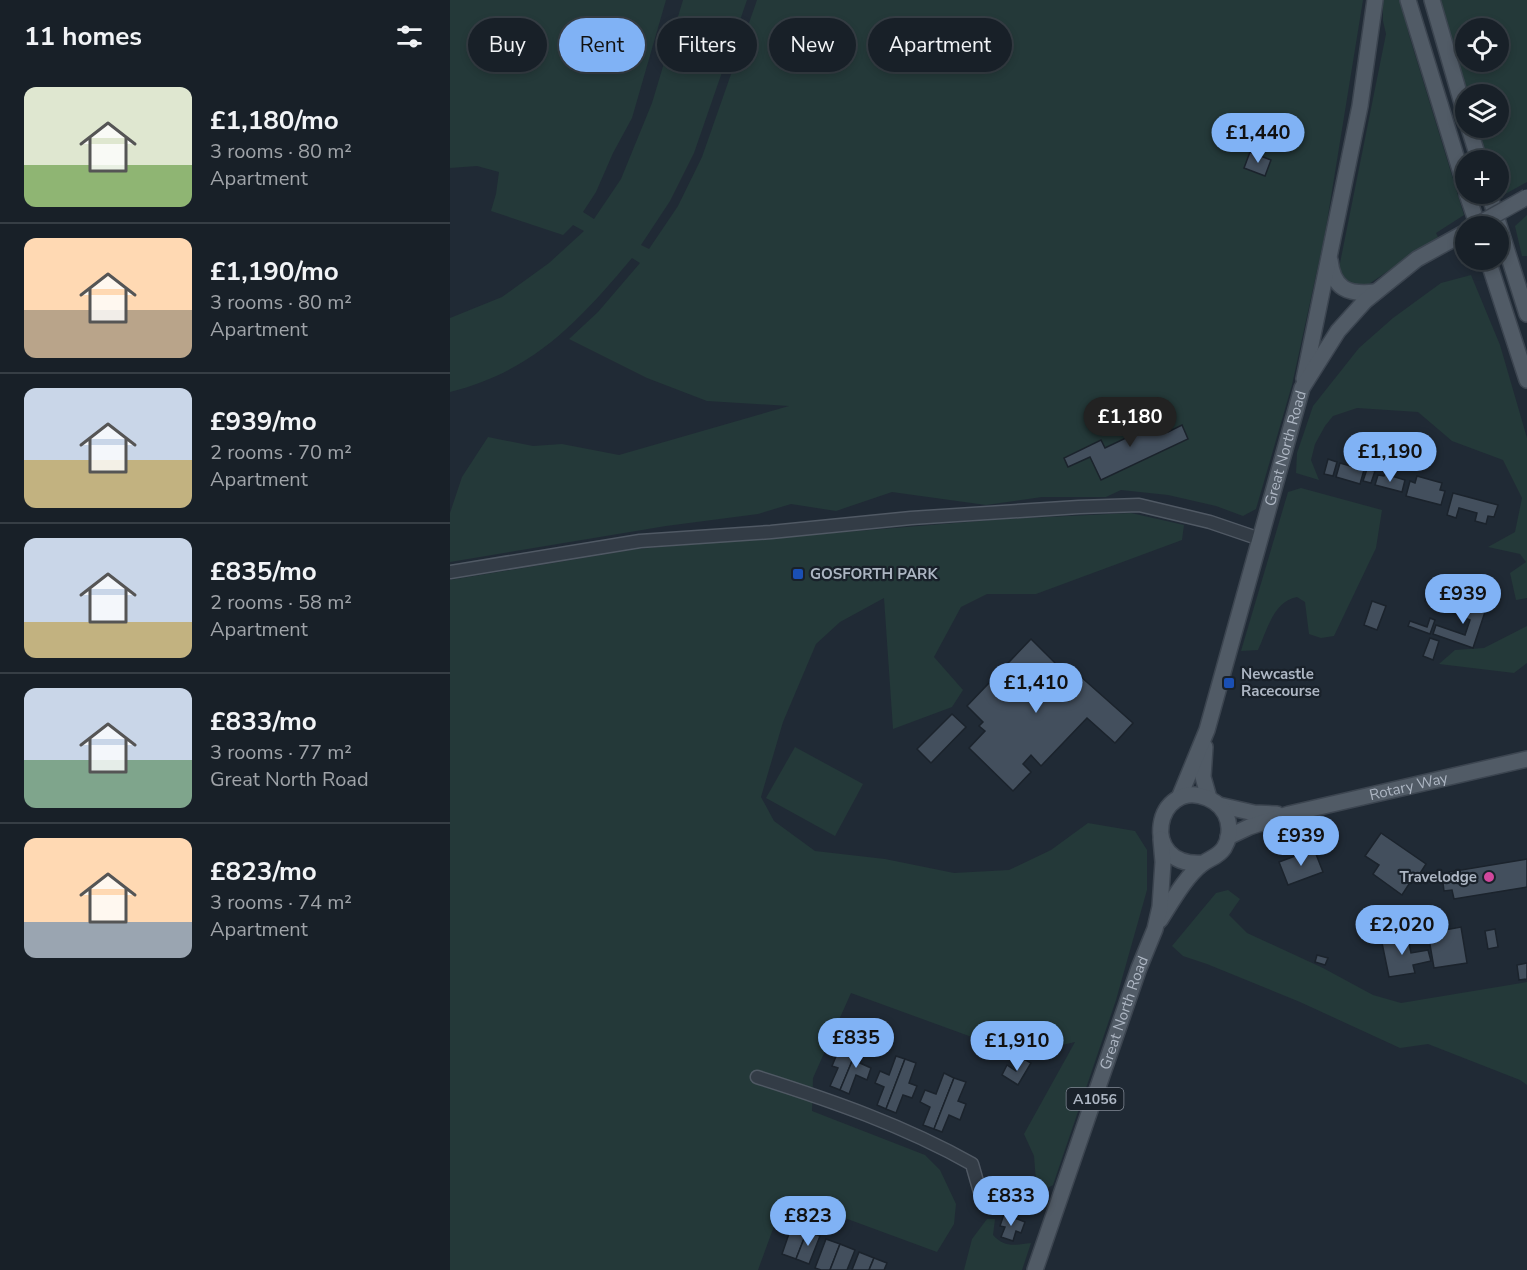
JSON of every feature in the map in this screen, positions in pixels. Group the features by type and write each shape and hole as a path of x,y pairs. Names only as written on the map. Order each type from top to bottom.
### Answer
{"main road":[{"path":"1302,388 1360,106 1375,0"},
{"path":"1408,0 1455,153"},
{"path":"1432,0 1456,84"},
{"path":"1494,216 1527,197"},
{"path":"1492,204 1527,314"},
{"name":"Great North Road","path":"1179,798 1207,730 1302,388 1338,331 1375,292 1417,259 1455,238"},
{"path":"1329,253 1333,275 1340,286 1350,292 1362,294 1375,292"},
{"path":"1491,270 1527,380"},
{"name":"Great North Road","path":"1207,730 1203,777 1214,802"},
{"name":"Rotary Way","path":"1228,837 1249,827 1289,814 1527,759"},
{"path":"1199,795 1214,802 1228,820 1228,837 1217,856 1203,863 1182,862 1166,849 1160,831 1163,815 1179,798 1199,795"},
{"name":"Rotary Way","path":"1214,802 1254,813 1289,814"},
{"name":"A1056","path":"1155,929 1162,884 1161,839"},
{"name":"A1056","path":"1155,929 1180,891 1203,863"},
{"name":"Great North Road","path":"1035,1270 1139,968 1155,929"}],"street":[{"path":"450,572 640,542 911,518 1079,507 1139,505 1210,522 1260,539"},
{"path":"757,1077 836,1103 948,1150 972,1164 982,1199"}],"green space":[{"path":"450,0 666,0 661,18 657,18 657,31 632,118 596,192 583,212 594,219 621,179 652,103 661,72 722,72 694,153 670,201 641,245 649,249 678,206 702,157 732,72 757,72 757,18 751,18 757,0 1363,0 1325,234 1292,385 1256,509 1243,516 1216,506 1168,495 1121,490 1106,497 1042,497 986,505 892,492 836,511 791,504 758,514 666,526 450,562 450,513 462,477 488,437 533,446 562,444 619,455 789,406 707,401 647,378 569,339 598,312 640,263 632,258 593,303 552,341 506,371 480,383 450,392 450,318 502,297 549,263 584,231 573,225 563,235 491,211 499,172 477,166 450,168"},
{"path":"683,0 747,0 741,18 678,18"},
{"path":"1383,0 1401,0 1409,35 1455,186 1455,204 1461,204 1464,215 1455,216 1455,221 1436,233 1438,237 1369,284 1359,285 1348,282 1338,273 1386,34 1383,21"},
{"path":"1440,0 1527,0 1527,182 1509,192 1509,150 1484,150 1481,138 1509,138 1509,84 1465,84 1461,72 1509,72 1509,18 1455,18 1455,50"},
{"path":"1527,215 1527,256 1522,256 1515,226"},
{"path":"1471,275 1500,345 1527,438 1527,598 1516,600 1510,573 1526,562 1520,554 1488,547 1515,532 1522,498 1503,460 1452,441 1418,412 1357,408 1333,416 1315,444 1311,460 1319,480 1296,473 1297,453 1313,406 1359,348 1393,318 1441,283"},
{"path":"1301,488 1382,510 1376,548 1334,636 1321,638 1309,634 1305,602 1297,597 1289,600 1276,611 1258,650 1241,651 1288,492"},
{"path":"1131,513 1184,525 1182,540 1036,594 987,594 961,607 934,657 963,690 952,707 893,729 884,598 840,622 816,644 783,722 761,797 774,821 815,851 885,859 954,873 1009,870 1051,850 1088,823 1135,831 1147,850 1147,890 1116,1000 1053,1185 1037,1194 1034,1156 1024,1134 1075,1042 1036,1051 991,1044 851,993 813,1078 812,1111 925,1155 940,1170 956,1204 954,1224 937,1252 785,1196 758,1270 450,1270 450,580 637,549 1004,519"},
{"path":"1527,626 1527,663 1514,673 1439,664 1455,650 1484,648"},
{"path":"795,747 863,784 835,836 766,798"},
{"path":"1228,890 1240,899 1229,915 1247,933 1323,968 1373,995 1401,1003 1527,982 1527,1085 1520,1080 1428,1044 1400,1048 1300,1002 1183,956 1172,946 1216,893"},
{"path":"987,1219 995,1219 993,1235 1002,1242 1010,1245 1031,1243 1022,1270 964,1270 972,1239"}],"building":[{"path":"1250,152 1271,160 1265,176 1244,168"},
{"path":"1159,413 1168,432 1182,425 1188,439 1101,480 1090,457 1068,467 1064,458 1101,440 1105,448 1149,427 1145,420"},
{"path":"1328,459 1337,462 1333,476 1324,474"},
{"path":"1340,463 1364,470 1360,484 1336,477"},
{"path":"1367,469 1375,471 1371,483 1363,481"},
{"path":"1385,474 1405,480 1402,492 1375,485 1378,475 1384,476"},
{"path":"1417,476 1442,483 1440,490 1445,491 1441,505 1406,496 1410,481 1415,483"},
{"path":"1453,493 1498,505 1494,517 1488,516 1486,524 1475,521 1477,513 1459,508 1456,518 1447,515"},
{"path":"1431,584 1451,592 1445,608 1425,601"},
{"path":"1372,601 1386,606 1377,630 1364,625"},
{"path":"1453,601 1485,612 1473,648 1433,634 1436,625 1465,635 1470,620 1450,612"},
{"path":"1430,618 1435,620 1430,634 1408,626 1410,621 1427,627"},
{"path":"1430,638 1439,641 1433,660 1423,656"},
{"path":"1031,639 1066,674 1071,668 1133,723 1115,743 1087,718 1041,766 1031,755 1023,764 1031,772 1013,791 969,748 985,731 979,726 983,722 967,706"},
{"path":"952,714 966,727 931,763 917,749"},
{"path":"1381,833 1426,864 1419,875 1416,873 1402,895 1373,874 1379,865 1365,856"},
{"path":"1314,849 1323,872 1288,885 1279,862"},
{"name":"Travelodge","path":"1527,859 1527,887 1454,899 1452,890 1444,891 1443,883 1451,882 1449,872"},
{"path":"1461,927 1467,963 1434,968 1428,933"},
{"path":"1495,929 1498,947 1488,949 1485,931"},
{"path":"1407,934 1411,953 1428,950 1431,961 1413,965 1415,973 1389,977 1381,938"},
{"path":"1317,955 1328,958 1325,965 1315,962"},
{"path":"1527,963 1527,979 1519,980 1517,965"},
{"path":"850,1038 860,1042 840,1090 830,1086 838,1068 832,1066 837,1054 843,1056"},
{"path":"860,1042 868,1045 860,1063 871,1068 867,1080 856,1075 849,1094 840,1090"},
{"path":"896,1056 905,1059 886,1109 877,1105 884,1087 875,1083 880,1071 889,1075"},
{"path":"905,1059 916,1063 909,1083 917,1086 912,1098 903,1095 896,1113 886,1109"},
{"path":"1024,1059 1031,1063 1018,1085 1002,1075 1007,1065 1016,1071"},
{"path":"944,1073 954,1078 934,1129 923,1125 930,1107 920,1102 925,1090 936,1094"},
{"path":"954,1078 966,1082 958,1101 966,1104 960,1120 949,1115 942,1132 934,1129"},
{"path":"1004,1214 1025,1222 1021,1233 1016,1231 1013,1241 1001,1237 1005,1227 1000,1226"},
{"path":"792,1225 807,1231 796,1259 782,1254"},
{"path":"807,1231 820,1236 809,1264 796,1259"},
{"path":"826,1239 840,1244 830,1270 821,1270 815,1268"},
{"path":"840,1244 855,1250 847,1270 830,1270"},
{"path":"859,1252 874,1258 869,1270 852,1270"},
{"path":"874,1258 887,1263 884,1270 869,1270"}],"place":[{"name":"GOSFORTH PARK","path":"798,574"},
{"name":"Newcastle Racecourse","path":"1229,683"},
{"name":"Travelodge","path":"1489,877"}]}
